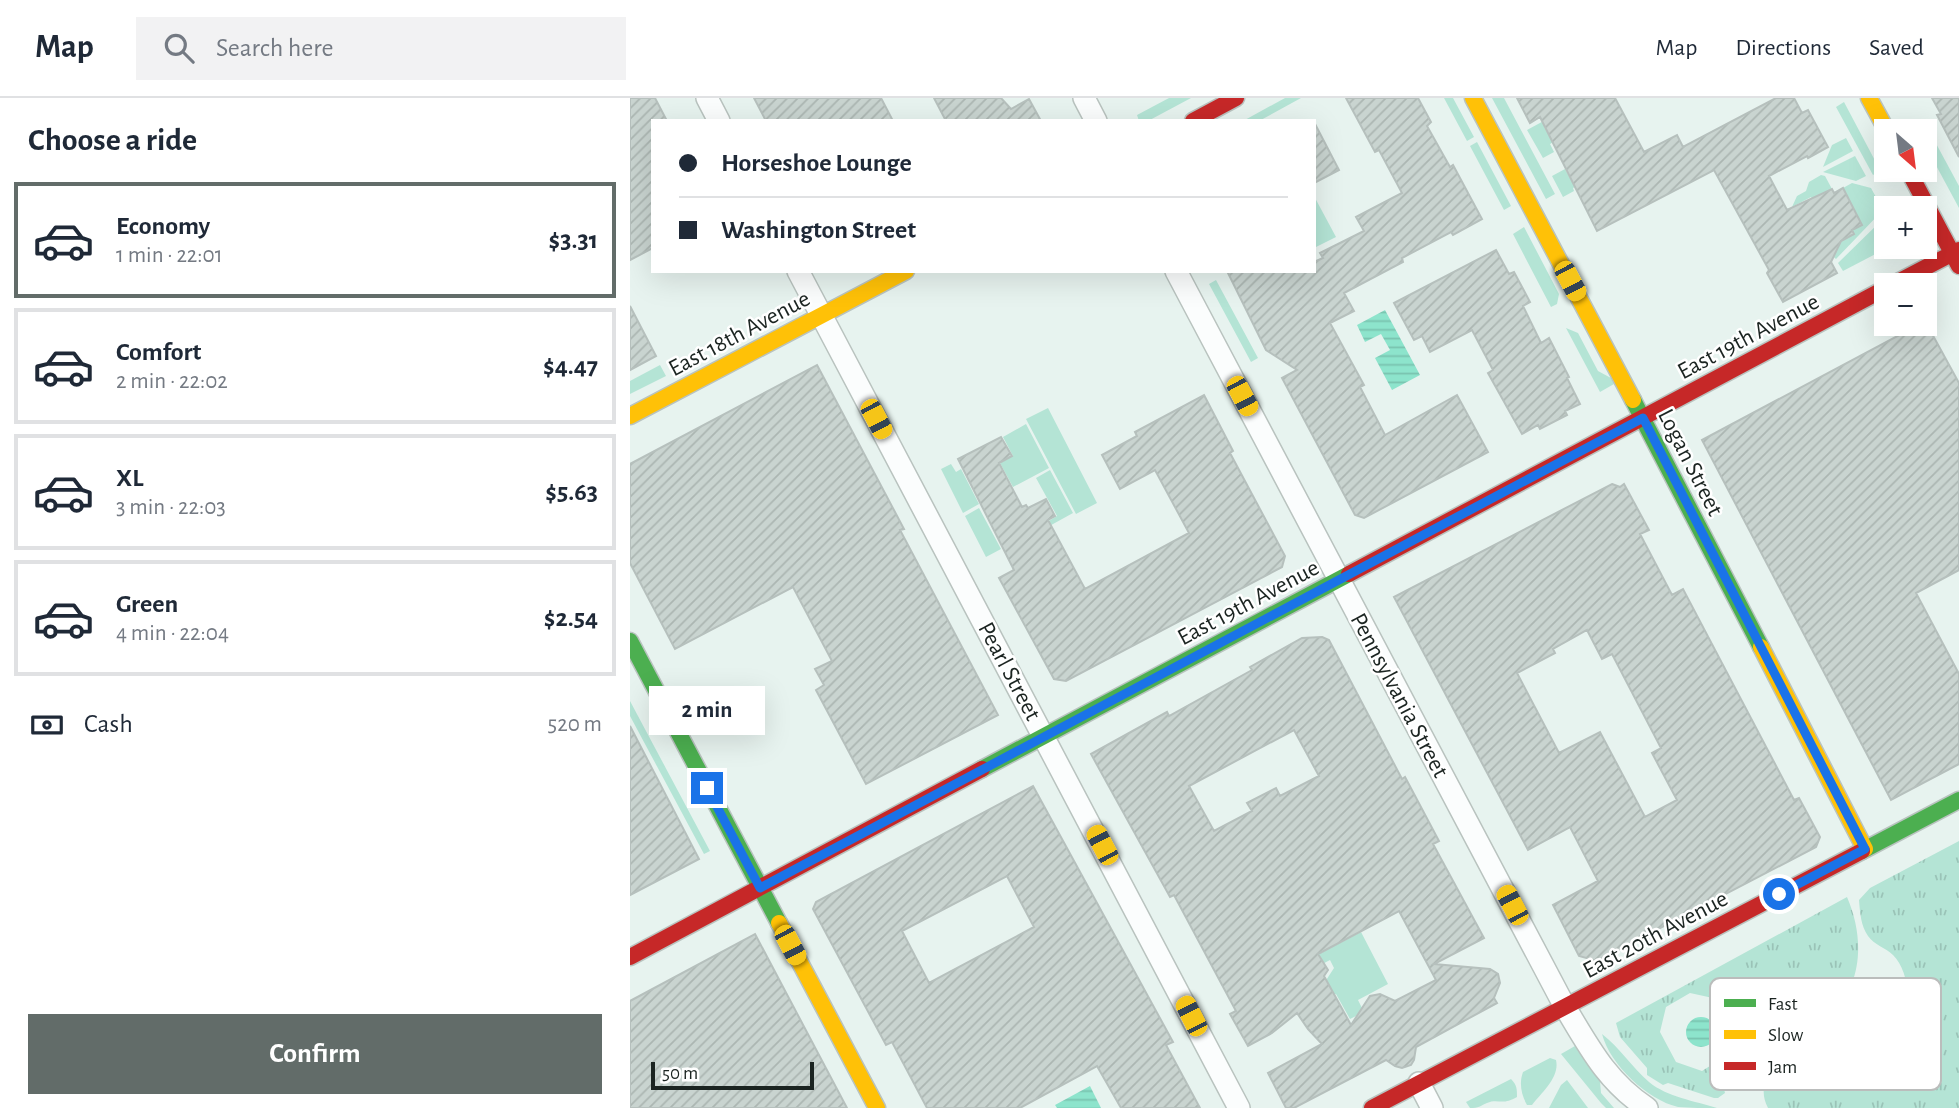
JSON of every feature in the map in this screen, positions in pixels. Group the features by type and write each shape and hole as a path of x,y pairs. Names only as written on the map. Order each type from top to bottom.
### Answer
{"street":[{"path":"707,98 718,119"},
{"path":"1084,98 1095,119"},
{"path":"1197,119 1236,98"},
{"name":"Logan Street","path":"1473,98 1643,418 1865,849"},
{"path":"1869,98 1880,119"},
{"path":"1915,182 1957,256 1919,273"},
{"name":"Pearl Street","path":"799,273 1239,1108"},
{"name":"East 18th Avenue","path":"630,416 902,273"},
{"name":"Pennsylvania Street","path":"1177,273 1565,1007 1600,1064 1616,1084 1647,1108"},
{"name":"East 19th Avenue","path":"630,957 1874,294"},
{"path":"630,641 877,1108"},
{"name":"East 20th Avenue","path":"1372,1108 1959,800"},
{"path":"1419,1083 1432,1108"}],"green space":[{"path":"1169,98 1191,98 1152,119 1138,119 1137,115"},
{"path":"1285,98 1301,98 1263,119 1247,119"},
{"path":"1444,98 1453,98 1474,137 1467,141"},
{"path":"1492,98 1504,98 1555,194 1546,199"},
{"path":"1844,102 1874,159 1873,175 1836,107"},
{"path":"1551,117 1553,121 1544,127 1551,139 1559,134 1561,138 1550,144 1554,152 1543,158 1527,130"},
{"path":"1846,138 1853,151 1823,167 1832,145"},
{"path":"1477,142 1511,206 1504,210 1470,146"},
{"path":"1937,145 1959,186 1959,208 1937,167"},
{"path":"1855,156 1866,176 1856,181 1823,172"},
{"path":"1565,169 1572,182 1583,176 1586,181 1563,197 1552,176"},
{"path":"1821,175 1825,176 1832,189 1816,197 1814,202 1811,197 1792,207 1797,196 1806,191 1809,182"},
{"path":"1852,183 1871,188 1875,196 1874,219 1836,259 1830,254 1841,241 1854,234 1852,230 1862,225 1843,188"},
{"path":"1316,200 1336,237 1316,247"},
{"path":"1524,227 1559,294 1557,304 1551,307 1513,234"},
{"path":"1874,228 1874,255 1843,271 1838,263"},
{"path":"1216,280 1258,358 1251,362 1209,284"},
{"path":"1566,328 1578,333 1598,371 1611,378 1614,384 1600,392"},
{"path":"660,365 666,376 630,394 630,381"},
{"path":"1048,408 1097,503 1076,514 1026,419"},
{"path":"1026,424 1049,468 1013,487 1000,463 1013,456 1003,437"},
{"path":"951,464 956,472 961,469 979,504 963,513 941,469"},
{"path":"1050,470 1073,513 1044,529 1042,525 1057,516 1036,478"},
{"path":"979,508 1001,549 986,557 965,516"},
{"path":"630,701 710,851 704,854 630,716"},
{"path":"1959,841 1959,1108 1768,1108 1764,1090 1941,1090 1941,978 1905,978 1893,955 1868,936 1862,924 1859,900 1870,888"},
{"path":"1847,897 1853,912 1858,943 1853,978 1710,978 1710,997 1690,993 1666,1007 1660,1032 1676,1062 1702,1071 1710,1066 1710,1090 1724,1090 1725,1093 1718,1098 1668,1083 1663,1085 1647,1075 1647,1068 1620,1037 1616,1023"},
{"path":"1361,932 1388,984 1358,1000 1364,1012 1350,1019 1336,994 1326,998 1321,988 1334,968 1330,960 1309,971 1304,962"},
{"path":"1602,1034 1656,1087 1717,1108 1678,1107 1655,1097 1622,1069 1606,1046"},
{"path":"1575,1046 1600,1081 1601,1093 1614,1108 1606,1108 1601,1103 1561,1054"},
{"path":"1550,1058 1556,1060 1557,1066 1553,1078 1532,1105 1527,1105 1521,1088 1523,1072"},
{"path":"1511,1079 1517,1092 1517,1097 1512,1100 1491,1102 1473,1108 1466,1102"},
{"path":"1567,1080 1588,1108 1549,1108 1561,1085"}],"shaded area":[{"path":"1385,310 1420,375 1392,390 1375,358 1390,350 1381,334 1365,342 1357,325"},
{"path":"1695,1018 1710,1020 1710,1044 1695,1046 1687,1038 1687,1026"},
{"path":"1090,1086 1101,1108 1057,1108 1055,1105"}],"building":[{"path":"630,98 655,98 666,119 651,119 651,249 630,260"},
{"path":"754,98 881,98 892,119 765,119"},
{"path":"934,98 1001,98 1011,109 1029,99 1040,119 945,119"},
{"path":"1346,98 1418,98 1431,122 1427,126 1450,167 1453,165 1482,219 1402,258 1403,262 1344,293 1354,311 1330,323 1364,385 1360,387 1385,435 1457,395 1488,452 1364,518 1355,515 1282,378 1297,370 1266,350 1228,273 1316,273 1316,261 1323,258 1320,253 1364,231 1356,217 1402,193 1379,150 1375,152"},
{"path":"1517,98 1615,98 1644,152 1677,135 1683,147 1776,98 1794,98 1802,113 1808,110 1828,147 1769,176 1787,210 1832,189 1834,193 1843,188 1862,225 1852,230 1854,234 1841,241 1831,262 1837,273 1783,302 1767,273 1769,270 1714,170 1597,231 1540,117 1530,123"},
{"path":"1932,98 1959,98 1959,157 1937,115 1941,114"},
{"path":"1316,126 1339,170 1316,182"},
{"path":"1496,250 1509,274 1514,272 1530,302 1523,306 1541,343 1549,338 1580,404 1565,411 1567,415 1540,429 1538,425 1522,434 1488,373 1493,370 1472,330 1430,352 1422,336 1414,340 1394,303"},
{"path":"630,306 656,356 630,370"},
{"path":"1897,336 1933,336 1959,383 1959,570 1916,593 1959,674 1959,764 1891,800 1702,440"},
{"path":"817,365 998,715 866,784 816,690 824,685 815,669 832,661 793,587 675,649 630,563 630,464"},
{"path":"1204,395 1233,451 1230,453 1285,556 1282,567 1066,681 1054,679 999,578 1014,570 958,459 1001,437 1012,456 999,463 1022,507 1026,505 1028,508 1046,499 1055,516 1048,520 1085,589 1189,533 1155,470 1120,489 1102,455 1137,436 1135,432"},
{"path":"1612,484 1620,487 1624,484 1649,530 1640,534 1672,595 1683,589 1794,800 1799,798 1820,837 1816,847 1597,961 1579,956 1553,905 1598,881 1570,827 1528,850 1394,597","holes":["1587,630 1602,659 1612,654 1661,748 1652,753 1677,800 1645,817 1600,732 1559,753 1517,673 1555,653 1553,649"]},
{"path":"1322,637 1329,640 1402,779 1405,777 1439,841 1433,844 1484,938 1434,964 1490,969 1498,974 1500,983 1494,998 1497,1003 1416,1047 1411,1065 1402,1068 1386,1060 1294,1108 1286,1108 1268,1073 1322,1044 1297,1013 1272,1033 1248,1046 1230,1014 1236,1011 1174,895 1170,897 1091,754 1167,712 1169,716 1252,670 1250,667 1302,638","holes":["1294,730 1319,776 1280,796 1276,788 1247,803 1252,811 1214,831 1189,786","1399,911 1436,980 1395,1001 1380,994 1370,996 1351,1025 1324,976 1328,970 1318,954"]},
{"path":"630,726 699,859 630,895"},
{"path":"1033,786 1173,1042 1166,1045 1200,1108 1121,1108 1097,1066 1020,1108 927,1108 892,1042 886,1045 813,909 816,902","holes":["1007,876 1034,927 929,983 902,931"]},
{"path":"755,934 847,1108 630,1108 630,1001"}],"traffic: fast":[{"path":"1633,400 1761,647"},
{"path":"982,769 1349,574"},
{"path":"630,641 779,923"},
{"path":"1862,851 1959,800"}],"traffic: slow":[{"path":"1473,98 1633,400"},
{"path":"1869,98 1880,119"},
{"path":"630,416 902,273"},
{"path":"1761,647 1865,849"},
{"path":"779,923 877,1108"}],"traffic: jam":[{"path":"1197,119 1236,98"},
{"path":"1914,182 1959,266"},
{"path":"1915,273 1959,250"},
{"path":"1349,574 1874,294"},
{"path":"630,957 982,769"},
{"path":"1372,1108 1862,851"}],"route":[{"path":"707,788 760,888 1643,418 1865,849 1779,894"}]}
